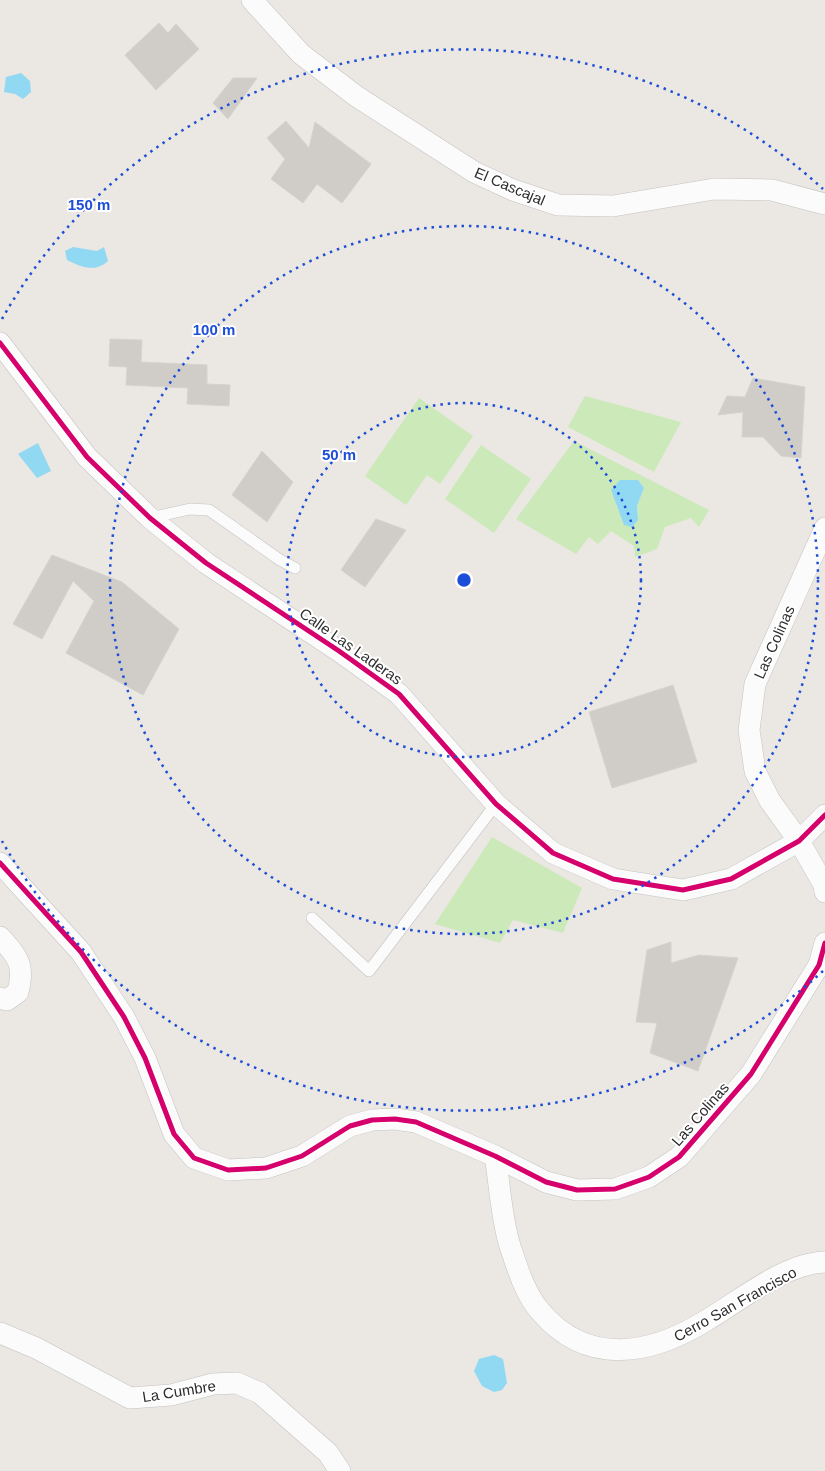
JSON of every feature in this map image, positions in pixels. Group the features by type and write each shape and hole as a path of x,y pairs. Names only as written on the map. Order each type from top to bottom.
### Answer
{"street":[{"name":"El Cascajal","path":"252,0 301,54 356,96 474,172 513,190 558,205 613,206 714,189 772,190 825,204"},
{"name":"Calle Las Laderas","path":"0,343 87,457 150,518 206,563 339,651 399,694 496,804 553,852 613,879 683,890 732,879 799,841 825,815"},
{"name":"Las Colinas","path":"825,528 755,684 749,730 755,771 770,801 799,841 824,885 825,892"},
{"path":"0,863 81,952 103,985 124,1017 145,1058 174,1134 194,1158 228,1170 266,1168 302,1156 350,1126 372,1120 394,1119 416,1122 495,1156"},
{"path":"0,937 16,954 23,974 18,992 7,1000 0,998"},
{"name":"Las Colinas","path":"495,1156 546,1182 577,1190 616,1189 649,1177 679,1157 751,1074 819,965 825,943"},
{"name":"Cerro San Francisco","path":"495,1156 509,1244 524,1283 539,1310 568,1337 596,1348 630,1350 671,1340 791,1269 825,1262"},
{"name":"La Cumbre","path":"0,1334 36,1348 130,1398 171,1394 213,1384 237,1383 260,1393 328,1453 340,1471"}],"lane":[{"path":"150,518 190,509 209,510 280,560 295,568"},
{"path":"312,918 369,971 496,804"}],"green space":[{"path":"585,396 681,422 654,472 568,427"},
{"path":"419,398 473,436 440,484 427,475 406,505 365,476"},
{"path":"574,441 709,510 699,527 691,518 665,527 657,549 635,557 634,546 611,531 598,544 589,537 576,554 516,519","holes":["644,488 637,506 638,520 622,517 616,505"]},
{"path":"481,445 531,479 494,533 445,499"},
{"path":"492,837 582,888 563,933 513,920 500,943 435,924"}],"water":[{"path":"21,73 30,81 31,92 23,99 15,94 4,92 6,77"},
{"path":"73,247 97,251 104,247 108,261 103,265 93,268 77,265 67,260 65,251"},
{"path":"38,443 51,471 37,478 18,454"},
{"path":"620,480 638,480 644,488 637,506 638,520 632,527 624,525 611,490"},
{"path":"494,1355 503,1359 507,1383 502,1390 494,1392 482,1386 474,1371 479,1359"}],"building":[{"path":"159,23 168,33 176,24 199,49 156,90 125,55"},
{"path":"233,78 257,78 228,119 213,103"},
{"path":"286,121 309,148 315,122 371,164 342,203 317,184 303,203 271,179 285,159 267,138"},
{"path":"110,339 142,340 141,362 207,365 207,384 230,385 229,406 187,404 188,388 126,385 127,367 109,366"},
{"path":"753,378 805,387 801,458 781,456 763,437 742,437 743,412 718,415 727,396 745,397"},
{"path":"262,451 293,482 267,522 232,495"},
{"path":"376,519 406,530 365,587 341,570"},
{"path":"52,555 122,582 179,629 143,695 66,653 94,601 73,581 42,639 13,624"},
{"path":"673,685 697,762 612,788 589,712"},
{"path":"671,942 671,963 699,955 738,958 698,1071 650,1053 657,1023 636,1022 647,950"}],"cycle path":[{"path":"0,343 87,457 150,518 206,563 339,651 399,694 496,804 553,853 613,879 683,890 731,879 799,841 825,815"},
{"path":"0,863 81,952 124,1017 145,1058 174,1134 194,1158 228,1170 266,1168 302,1156 350,1126 372,1120 395,1119 416,1122 495,1156 546,1182 577,1190 615,1189 649,1177 679,1157 751,1074 819,965 825,943"}]}
